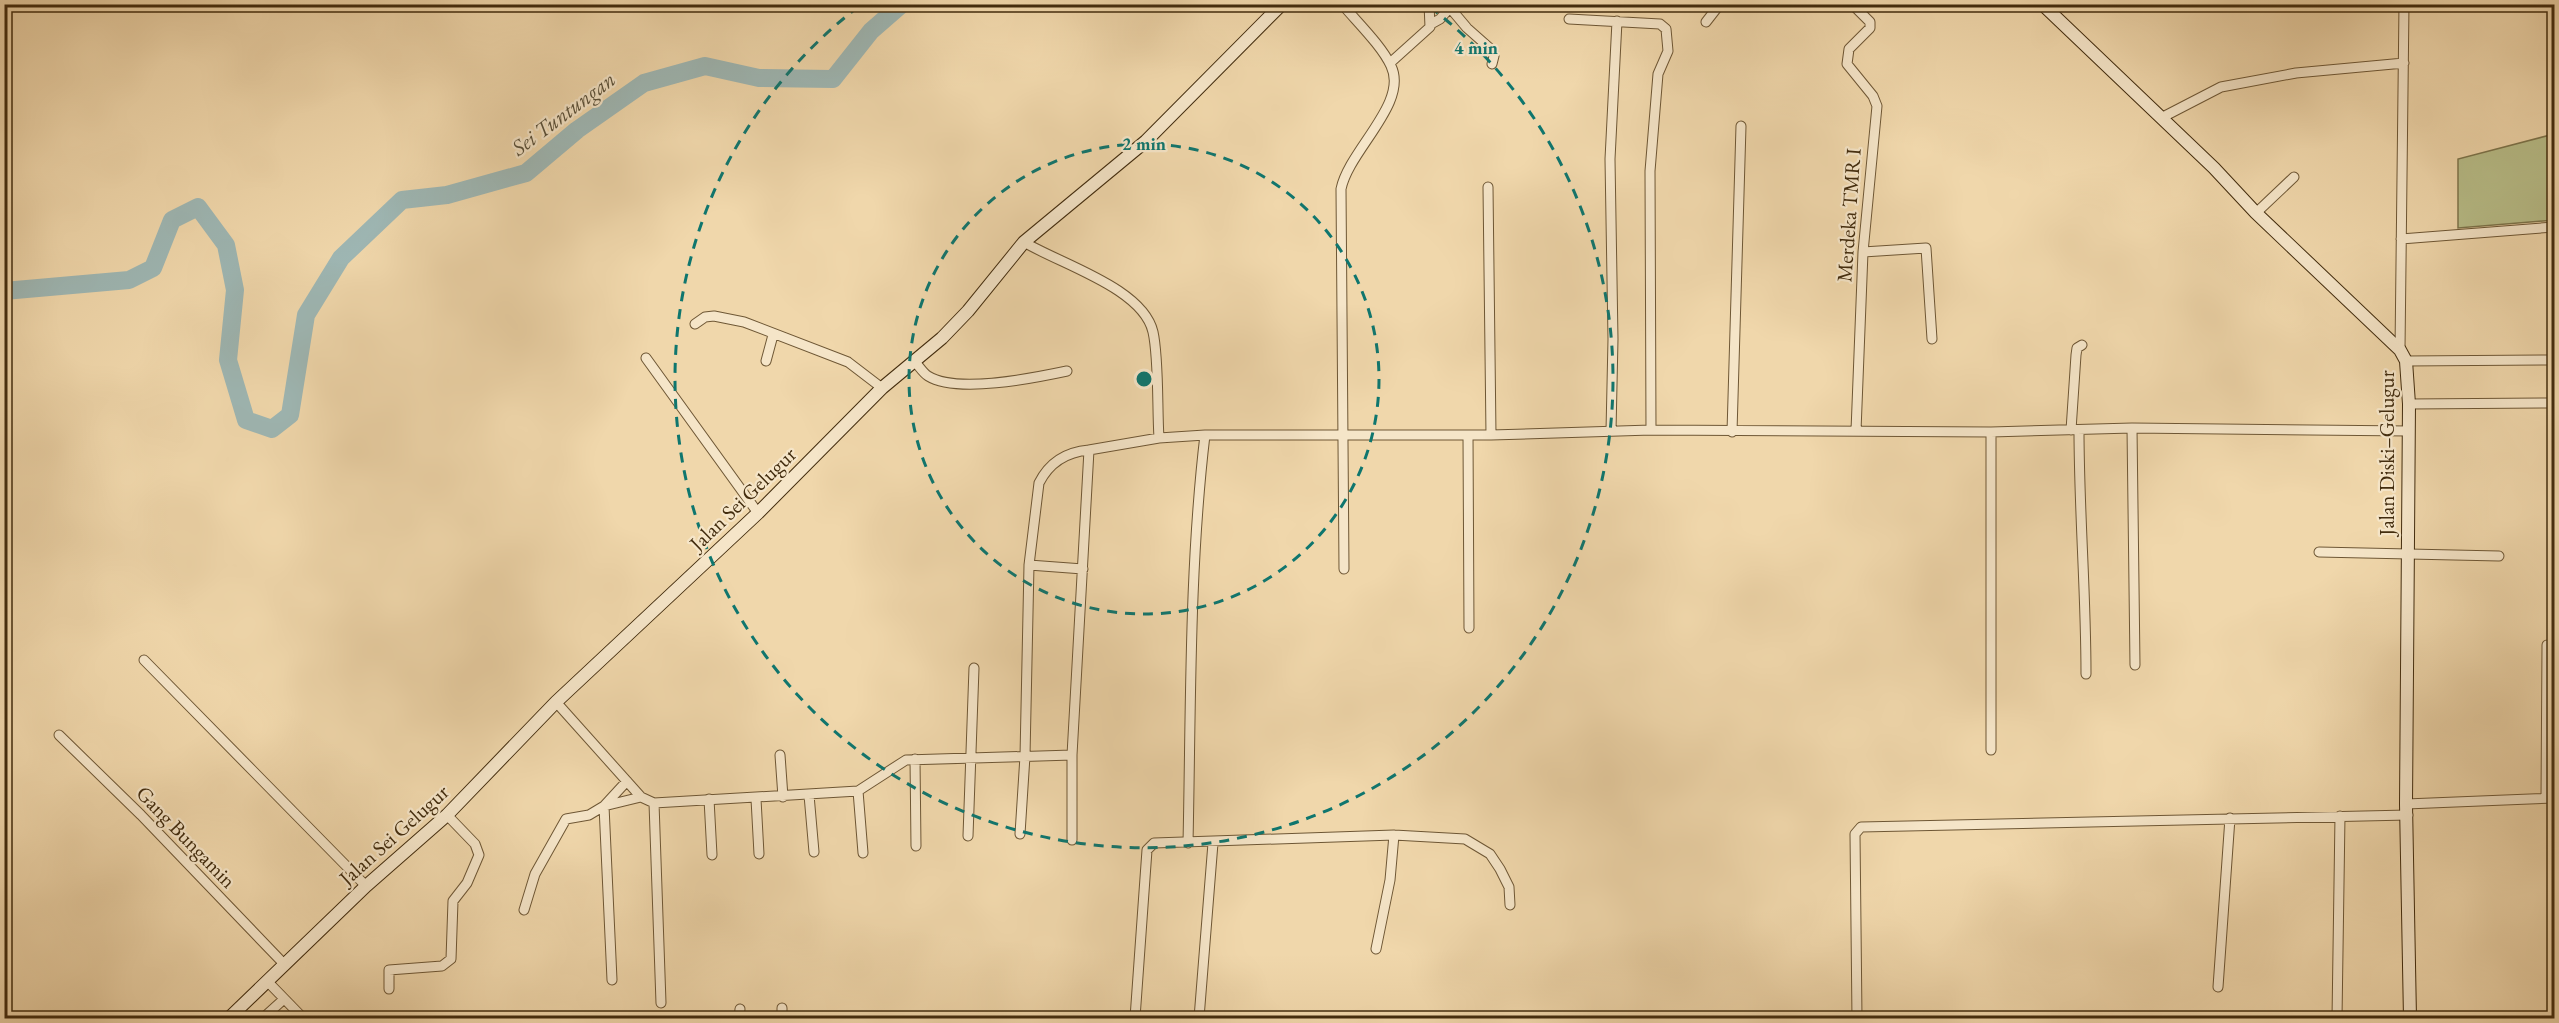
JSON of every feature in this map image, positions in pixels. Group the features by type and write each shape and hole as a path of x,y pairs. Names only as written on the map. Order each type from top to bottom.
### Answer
{"main road":[{"name":"Jalan Sei Gelugur","path":"229,1018 366,886 447,815 556,702 758,513 882,388 915,362 968,311 1024,242 1146,141 1282,4"},
{"name":"Jalan Diski–Gelugur","path":"2042,4 2214,168 2256,213 2403,355 2409,404 2407,809 2410,1018"}],"street":[{"path":"1342,4 1390,63 1396,83 1392,99 1348,165 1341,189 1341,435 1344,568"},
{"path":"1428,4 1431,24"},
{"path":"1706,22 1720,4"},
{"name":"Merdeka TMR I","path":"1852,4 1870,22 1870,28 1849,49 1846,59 1848,67 1873,96 1877,106 1863,252 1856,431"},
{"path":"2404,4 2401,239 2403,355 2554,360"},
{"path":"1390,63 1452,7 1467,28 1493,51 1492,64"},
{"path":"1569,19 1660,24 1666,29 1668,51 1658,74 1652,131 1653,268 1649,353 1652,430"},
{"path":"1611,431 1613,339 1610,159 1617,21"},
{"path":"2161,117 2222,87 2296,74 2404,63"},
{"path":"1732,432 1742,126"},
{"path":"2256,213 2294,177"},
{"path":"1488,187 1491,435"},
{"path":"2401,239 2554,228"},
{"path":"1024,242 1094,277 1128,298 1147,316 1153,333 1159,438"},
{"path":"1863,252 1926,248 1932,339"},
{"path":"695,324 705,317 714,316 744,322 848,362 882,388"},
{"path":"766,362 773,335"},
{"path":"2082,345 2077,348 2076,355 2075,430 2079,519 2086,591 2086,674"},
{"path":"646,358 758,513"},
{"path":"915,362 927,376 945,382 1001,383 1067,371"},
{"path":"2409,404 2554,403"},
{"path":"2132,428 2135,665"},
{"path":"1020,834 1029,565 1039,483 1044,474 1074,451 1159,438 1205,435 1491,435 1652,430 1991,432 2132,428 2409,431"},
{"path":"1991,432 1991,750"},
{"path":"1188,843 1191,664 1198,488 1205,435"},
{"path":"1468,435 1469,628"},
{"path":"1072,840 1072,755 1089,450"},
{"path":"2319,552 2407,552 2499,556"},
{"path":"1029,565 1083,569"},
{"path":"1857,1018 1856,834 1859,828 2340,816 2550,798 2547,645"},
{"path":"144,660 366,886"},
{"path":"968,836 969,757 974,668"},
{"path":"556,702 641,797 654,803 709,799 756,799 858,791 900,761 915,759 1072,755"},
{"name":"Gang Bungamin","path":"59,735 141,815 285,965"},
{"path":"780,755 783,797"},
{"path":"915,759 916,846"},
{"path":"524,910 535,874 558,829 569,817 589,815 604,806 627,781"},
{"path":"858,791 863,853"},
{"path":"809,795 814,852"},
{"path":"604,806 641,797"},
{"path":"709,799 712,855"},
{"path":"756,799 759,854"},
{"path":"654,803 661,1003"},
{"path":"604,806 612,980"},
{"path":"389,989 390,969 442,966 451,959 453,901 468,883 479,855 471,839 447,815"},
{"path":"2337,1018 2340,816"},
{"path":"2218,987 2229,818"},
{"path":"1135,1018 1147,850 1154,843 1213,843 1394,835 1470,840 1490,854 1500,868 1509,887 1510,905"},
{"path":"1376,949 1390,880 1394,835"},
{"path":"1199,1018 1213,843"},
{"path":"267,981 303,1018"},
{"path":"263,1018 284,999"}],"green space":[{"path":"2554,134 2554,220 2458,228 2458,159"}],"waterway":[{"name":"Sei Tuntungan","path":"4,291 129,280 153,268 172,220 198,207 226,245 235,290 228,360 246,420 272,429 290,415 306,315 341,258 402,200 447,195 526,173 577,130 644,83 705,66 759,78 833,79 871,31 902,4"}]}
